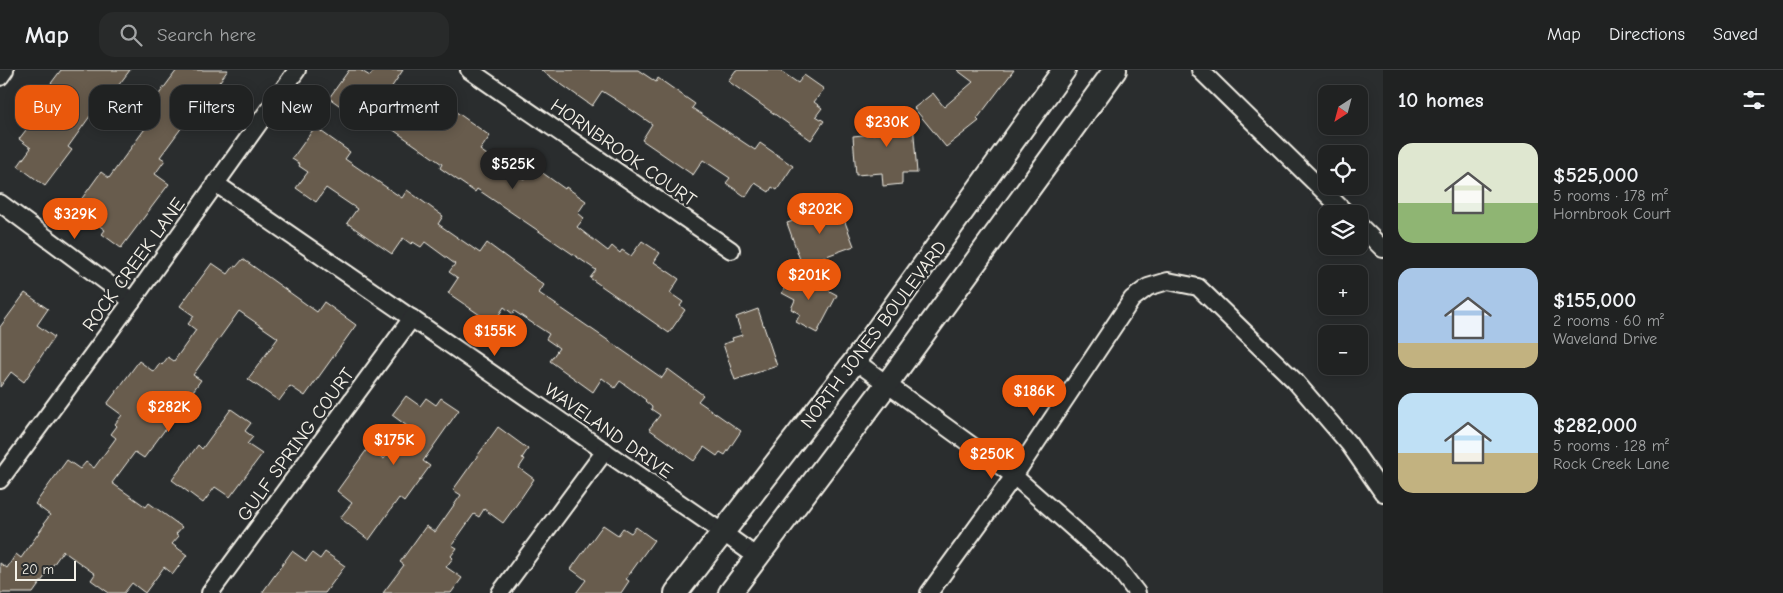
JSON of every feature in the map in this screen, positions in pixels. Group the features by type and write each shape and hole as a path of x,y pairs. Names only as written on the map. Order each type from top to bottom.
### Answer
{"main road":[{"name":"NORTH JONES BOULEVARD","path":"676,593 855,361 1064,70"},
{"name":"NORTH JONES BOULEVARD","path":"730,593 887,384 1115,70"}],"street":[{"path":"0,76 5,70"},
{"name":"ROCK CREEK LANE","path":"0,480 132,302 297,70"},
{"name":"HORNBROOK COURT","path":"469,70 731,250"},
{"path":"1200,70 1338,205"},
{"name":"WAVELAND DRIVE","path":"215,183 757,557"},
{"path":"0,203 132,302"},
{"path":"1368,234 1383,249"},
{"path":"929,593 1014,476 1132,299 1148,287 1168,281 1198,287 1295,381 1349,444 1383,493"},
{"name":"GULF SPRING COURT","path":"210,593 412,318"},
{"path":"855,361 1014,476 1117,568 1137,593"},
{"path":"500,593 604,451"}],"building":[{"path":"61,70 130,70 119,85 89,85 89,118 68,147 72,150 45,186 18,166 31,148 19,139 26,130 79,130 79,85 50,85"},
{"path":"177,70 228,70 217,85 170,85 170,130 180,130 160,157 165,160 155,174 169,184 121,248 102,234 105,230 75,208 101,172 109,178 144,130 160,130 160,93"},
{"path":"349,70 360,70 370,76 374,70 403,70 393,85 340,85 340,106 330,99"},
{"path":"541,70 638,70 656,82 658,78 695,104 692,108 755,150 760,143 793,166 777,190 772,187 769,192 755,183 746,197 726,183 730,178 703,160 693,175 642,140 652,124 602,91 592,106"},
{"path":"736,70 779,70 798,83 804,75 824,89 814,102 822,108 816,116 824,121 811,140 728,81"},
{"path":"957,70 1014,70 977,119 979,121 946,147 914,108 933,93 944,107 973,82"},
{"path":"912,111 917,173 902,173 902,184 883,186 882,173 856,175 853,136 874,134 872,114"},
{"path":"457,113 490,136 480,150 510,171 524,179 533,166 565,189 566,187 586,201 578,213 584,218 577,227 608,251 612,246 620,253 622,250 631,256 642,241 660,253 654,262 679,279 670,293 683,302 680,306 685,310 669,333 590,278 596,270 477,189 475,192 440,168 442,164 393,130 457,130"},
{"path":"313,130 319,130 350,152 345,159 402,198 407,190 443,216 438,224 480,253 487,243 544,285 539,293 662,378 668,369 703,395 698,401 741,431 725,455 720,452 717,456 704,447 694,461 649,429 660,415 651,409 652,407 646,400 620,381 615,388 602,378 593,392 550,361 559,348 546,339 549,334 514,311 513,314 504,307 493,324 448,293 458,278 449,272 455,264 425,242 421,247 413,242 411,244 403,238 392,254 347,223 357,209 326,188 316,202 296,188 308,172 292,159"},
{"path":"839,206 854,246 802,265 787,223"},
{"path":"243,259 317,312 324,302 356,325 305,396 290,386 279,401 248,379 278,338 239,311 193,375 201,380 144,458 135,452 112,483 146,507 149,503 182,527 176,534 179,536 172,544 187,555 173,574 164,567 145,593 132,583 124,593 109,593 91,580 95,574 63,551 33,593 0,593 0,563 7,568 16,554 21,558 45,524 50,515 35,504 67,460 80,469 86,462 94,468 116,438 111,434 117,426 115,424 122,415 107,404 139,361 154,372 160,363 162,365 168,357 174,361 196,330 188,324 194,316 180,306 212,263 228,274"},
{"path":"793,271 837,295 817,333 796,322 800,314 791,309 795,300 782,293"},
{"path":"25,293 48,309 37,325 54,337 24,382 11,372 0,387 0,327"},
{"path":"758,309 777,366 735,380 723,344 733,341 732,338 742,335 736,317"},
{"path":"406,396 420,406 426,398 436,405 441,398 459,410 423,461 430,466 404,502 399,498 369,540 340,518 352,503 337,491 368,448 384,459 407,426 392,415"},
{"path":"231,409 251,423 245,431 253,437 247,444 262,454 230,497 215,487 203,503 172,480 198,445 202,449"},
{"path":"498,427 528,449 522,458 525,459 519,468 534,479 517,504 503,523 484,509 479,517 474,514 452,545 457,548 451,556 453,558 446,567 462,578 451,593 383,593 404,565 400,562 426,526 435,532 461,495 453,490"},
{"path":"603,525 618,535 623,528 631,533 636,527 654,540 626,579 629,581 621,593 576,593 586,580 571,569"},
{"path":"292,551 306,561 312,553 320,559 325,552 345,566 325,593 262,593"}]}
